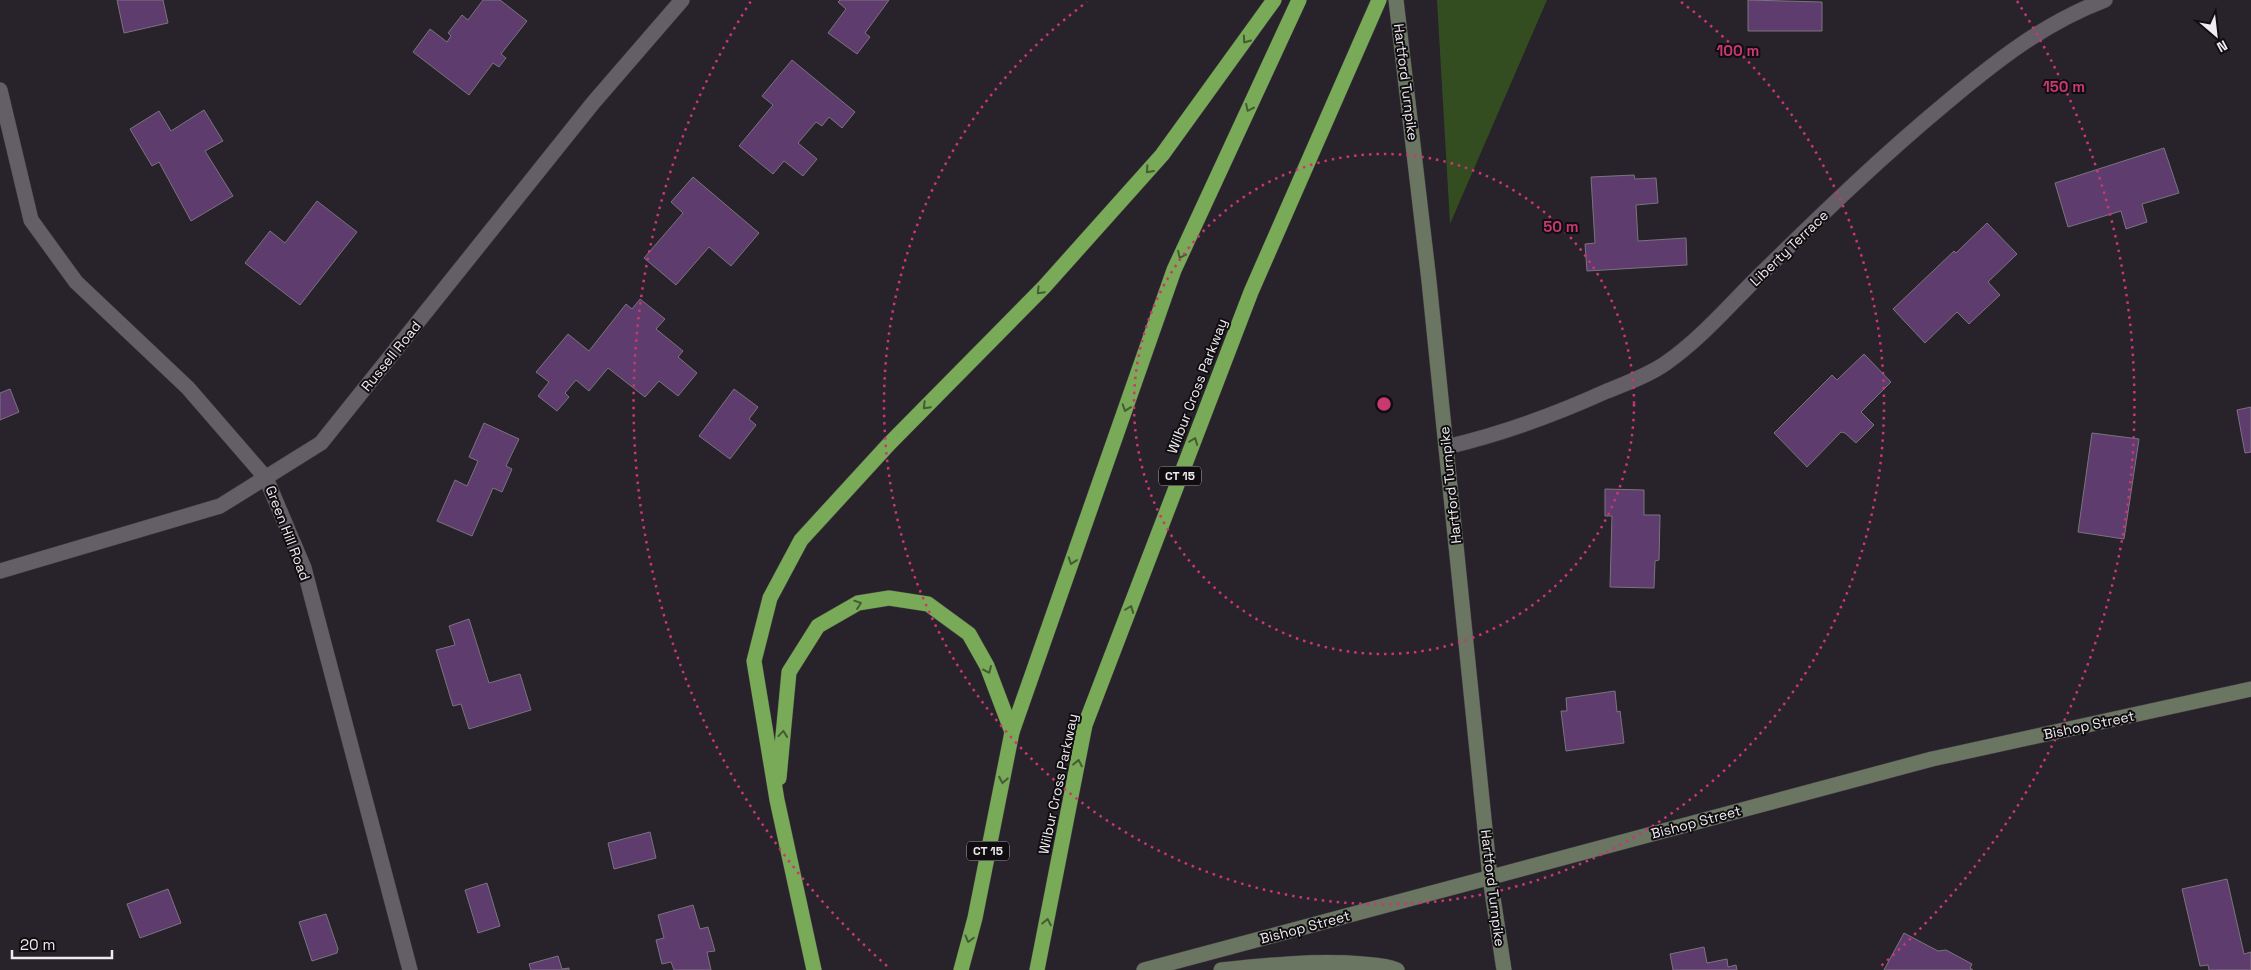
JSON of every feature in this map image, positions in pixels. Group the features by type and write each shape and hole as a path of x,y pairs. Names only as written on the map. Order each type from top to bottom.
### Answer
{"highway":[{"path":"814,970 777,800 754,660 770,598 800,540 888,444 1044,287 1162,155 1274,0"},
{"name":"CT 15","path":"961,970 975,918 1012,732 1174,270 1300,0"},
{"name":"Wilbur Cross Parkway","path":"1037,970 1085,725 1251,292 1379,0"},
{"path":"777,800 788,672 818,626 858,603 889,598 928,604 969,634 987,666 1012,732"}],"main road":[{"name":"Hartford Turnpike","path":"1396,0 1417,172 1490,878 1504,970"},
{"name":"Bishop Street","path":"1144,970 1932,759 2251,689"},
{"path":"1220,970 1300,962 1352,963 1390,967 1397,970"}],"street":[{"name":"Russell Road","path":"0,571 220,506 321,443 592,103 682,0"},
{"name":"Liberty Terrace","path":"1446,447 1495,436 1530,424 1576,406 1664,365 1699,338 1762,273 1887,152 1973,80 2032,36 2060,20 2106,0"},
{"name":"Green Hill Road","path":"0,90 31,220 76,282 188,388 266,478 304,568 410,970"}],"green space":[{"path":"1437,0 1547,0 1450,224"}],"building":[{"path":"117,0 163,0 168,23 124,33"},
{"path":"483,0 500,0 527,21 501,54 506,58 499,67 493,63 469,95 413,52 430,29 447,42 451,36 448,33 462,15 468,20"},
{"path":"840,0 889,0 865,33 870,37 857,54 828,33 846,9 838,2"},
{"path":"1748,0 1822,2 1822,31 1748,31"},
{"path":"792,60 855,112 842,128 829,117 822,126 816,122 798,143 817,159 803,176 784,161 773,174 739,146 773,105 762,96"},
{"path":"204,110 223,141 205,151 233,196 191,221 159,162 152,166 130,129 159,111 171,131"},
{"path":"2164,148 2179,193 2142,204 2147,222 2126,229 2121,211 2068,227 2055,183"},
{"path":"1634,175 1635,179 1656,178 1658,203 1636,205 1638,241 1686,238 1687,265 1587,271 1585,244 1595,243 1591,177"},
{"path":"693,177 759,233 731,266 709,247 676,285 644,258 683,213 671,202"},
{"path":"317,201 357,232 300,305 245,263 270,231 285,243"},
{"path":"1987,223 2017,254 1988,282 2000,295 1969,324 1957,312 1925,343 1893,309 1954,251 1956,253"},
{"path":"640,299 665,319 656,329 683,351 678,357 697,373 678,396 659,381 645,397 608,368 589,391 576,380 565,393 569,397 557,411 538,396 549,382 536,372 568,334 589,351 626,304 632,309"},
{"path":"1864,354 1891,382 1861,412 1874,425 1856,443 1845,433 1841,432 1807,467 1774,433 1832,375 1837,380"},
{"path":"10,389 19,412 0,420 0,393"},
{"path":"734,389 758,407 749,419 756,425 730,459 699,436"},
{"path":"2251,407 2251,452 2245,453 2237,410"},
{"path":"484,423 519,439 506,466 512,469 502,492 493,488 472,536 437,521 455,480 467,486 478,461 469,457"},
{"path":"2092,433 2139,439 2124,539 2078,532"},
{"path":"1605,489 1644,490 1644,515 1660,515 1659,560 1655,561 1654,588 1610,587 1612,516 1605,516"},
{"path":"469,619 489,683 520,674 531,710 469,729 461,704 453,706 436,650 455,645 449,626"},
{"path":"1615,691 1617,712 1620,711 1624,743 1566,751 1561,711 1567,711 1566,698"},
{"path":"650,832 656,858 614,869 608,843"},
{"path":"2227,879 2244,954 2251,952 2251,970 2209,970 2208,965 2200,966 2182,889"},
{"path":"487,883 500,926 478,933 465,890"},
{"path":"168,889 181,923 140,938 127,904"},
{"path":"693,905 700,929 708,927 715,951 707,952 711,970 674,970 671,962 662,964 656,940 664,938 658,915"},
{"path":"326,914 338,949 337,953 312,961 299,922"},
{"path":"1904,933 1938,951 1946,950 1972,964 1970,968 1973,970 1884,970"},
{"path":"1704,947 1707,963 1727,959 1728,967 1736,965 1737,970 1673,970 1670,954"},
{"path":"558,956 562,969 569,968 569,970 531,970 529,964"}]}
